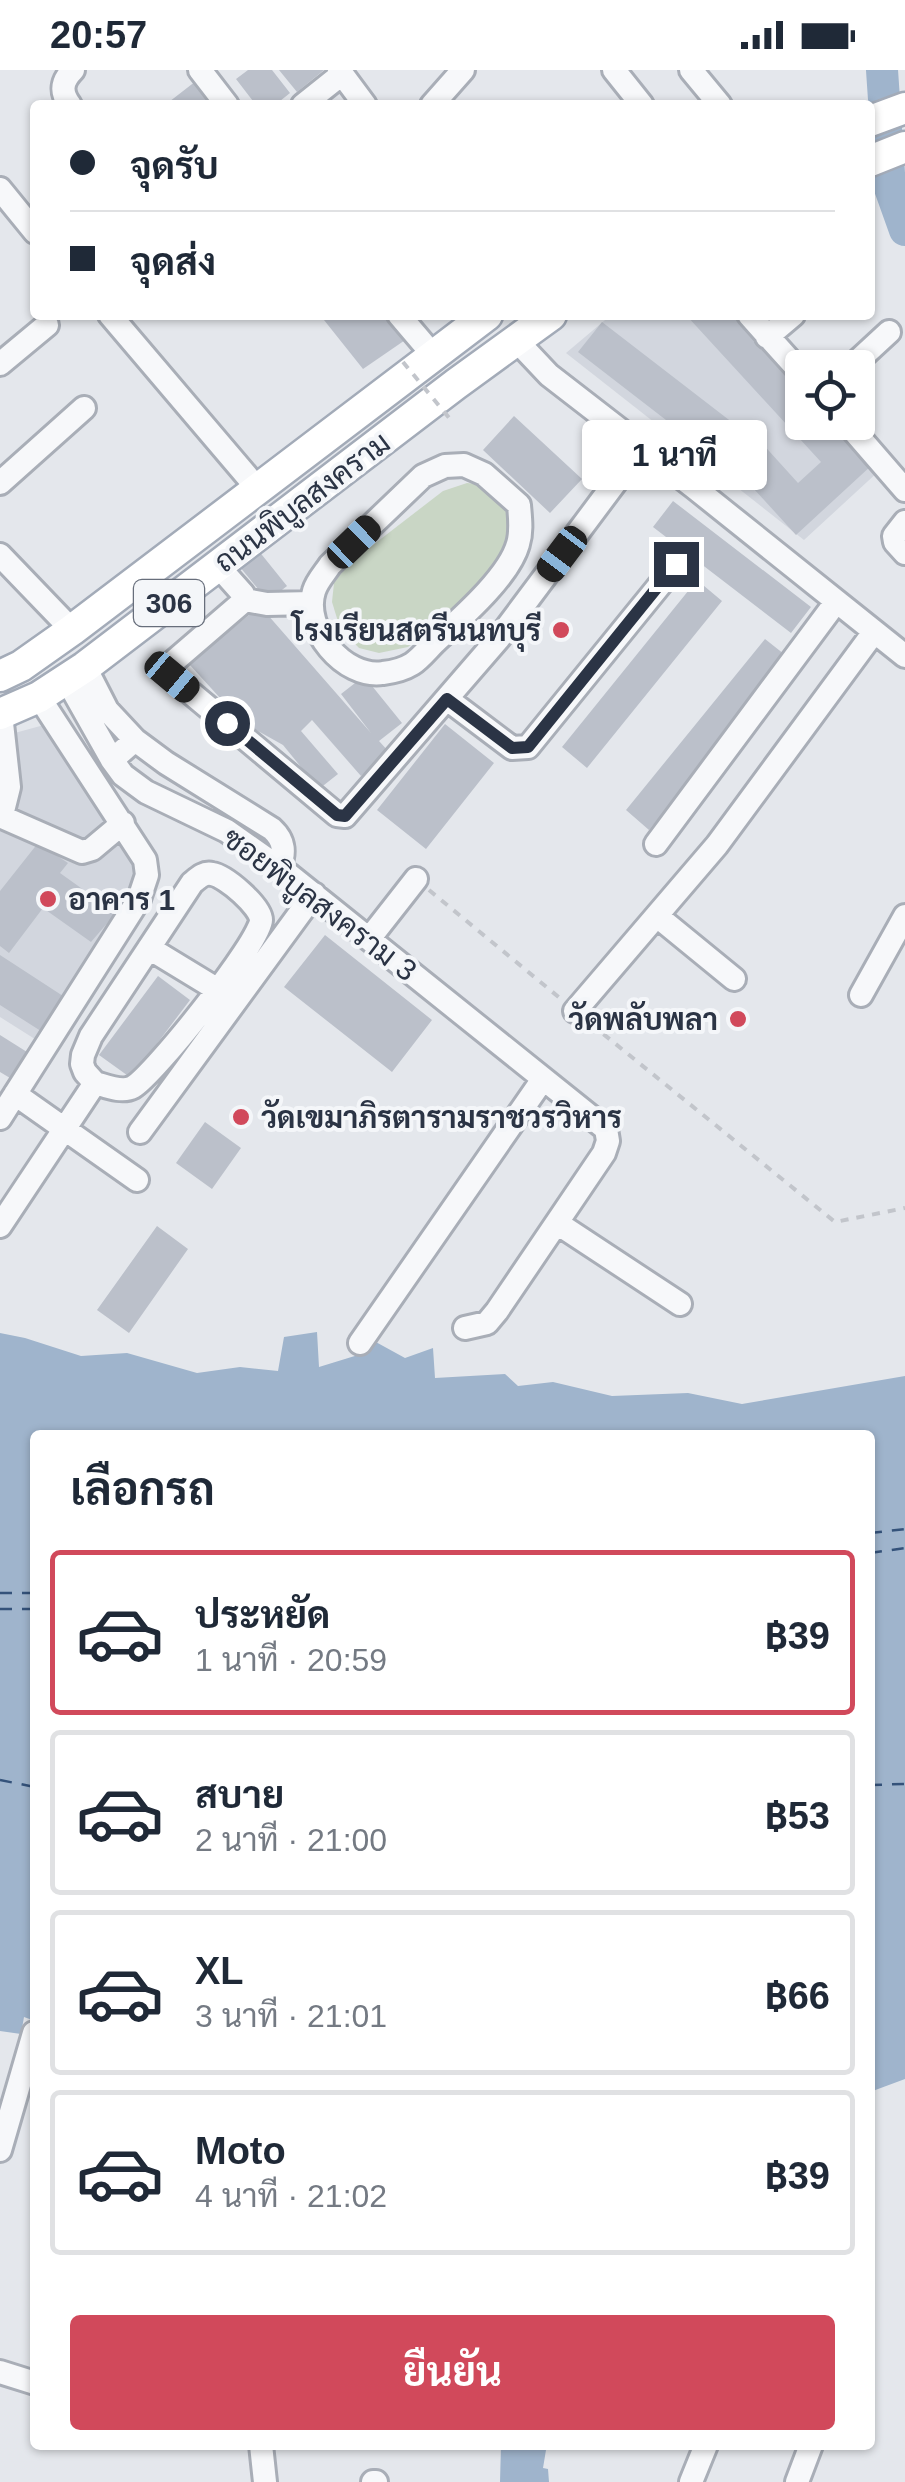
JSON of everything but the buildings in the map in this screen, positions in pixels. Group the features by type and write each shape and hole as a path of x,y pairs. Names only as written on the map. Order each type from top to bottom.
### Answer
{"main road":[{"path":"875,119 905,108"},
{"path":"875,159 905,147"},
{"name":"ถนนพิบูลสงคราม","path":"0,676 72,630 418,359 479,320"},
{"name":"ถนนพิบูลสงคราม","path":"1,714 76,673 456,384 507,327 533,320"},
{"path":"418,359 456,384"}],"street":[{"path":"66,100 62,90 74,70"},
{"path":"200,70 224,100"},
{"path":"437,100 464,70"},
{"path":"614,70 638,100"},
{"path":"691,70 716,100"},
{"path":"309,100 340,72 362,100"},
{"path":"0,188 30,226"},
{"path":"114,320 257,488"},
{"path":"401,320 418,359"},
{"path":"753,320 785,356"},
{"path":"767,336 786,320"},
{"path":"0,364 47,325"},
{"path":"507,327 549,375 905,656"},
{"path":"870,350 889,332"},
{"path":"0,483 84,408"},
{"path":"862,440 905,490"},
{"path":"245,600 174,662 167,673 340,816 348,814 526,603 641,448"},
{"path":"464,465 484,474 519,505 518,545 504,570 472,608 412,664 374,674 350,667 324,641 312,602 318,581 330,565 422,476 445,466 464,465"},
{"path":"905,522 894,536 905,552"},
{"path":"0,555 72,630"},
{"path":"447,699 512,748 528,747 676,564"},
{"path":"218,566 245,600"},
{"path":"245,600 267,604 312,602"},
{"path":"656,844 836,602"},
{"path":"576,1011 717,844 874,632"},
{"path":"76,673 135,740 280,836 283,858 279,868"},
{"name":"ซอยพิบูลสงคราม 3","path":"76,673 112,760 129,780 226,831 279,868 606,1129 604,1153 557,1223"},
{"path":"38,697 145,860 147,875 139,900 5,1108 64,1128 137,1180"},
{"path":"1,714 10,787 1,816 82,852 92,849 119,818 129,780"},
{"path":"112,760 135,740"},
{"path":"212,873 228,880 258,909 261,924 252,942 218,990 146,1076 134,1086 120,1089 95,1083 84,1072 82,1055 149,948 192,883 202,875 212,873"},
{"path":"370,939 416,879"},
{"path":"140,1132 314,894"},
{"path":"656,916 734,980"},
{"path":"862,995 905,916"},
{"path":"149,948 218,990"},
{"path":"360,1343 543,1079"},
{"path":"0,1226 95,1083"},
{"path":"464,1328 488,1323 557,1223 680,1304"},
{"path":"1,2142 30,2046"},
{"path":"0,2372 30,2381"},
{"path":"262,2450 265,2482"},
{"path":"691,2482 704,2450"},
{"path":"797,2482 810,2450"}],"path":[{"path":"418,359 450,419"},
{"path":"416,879 835,1222 905,1208"}],"shaded area":[{"path":"605,320 745,320 785,364 785,440 853,440 880,470 804,540 566,353"},
{"path":"44,725 139,871 133,898 38,1041 0,1017 0,737"}],"green space":[{"path":"467,483 486,485 520,510 507,569 408,647 379,653 359,648 340,628 332,602 334,583 347,565 443,491"}],"water":[{"path":"317,1332 319,1367 358,1355 374,1341 405,1358 433,1348 435,1378 505,1374 518,1386 553,1382 612,1396 688,1393 742,1404 905,1376 905,2079 875,2090 875,1430 30,1430 30,2019 24,2017 21,2034 0,2031 0,1333 81,1356 127,1353 197,1373 240,1367 278,1371 284,1337"},
{"path":"501,2450 546,2450 543,2468 548,2469 549,2482 500,2482"}],"waterway":[{"path":"882,70 890,188 905,230"}],"ferry route":[{"path":"875,1532 905,1529"},
{"path":"875,1552 905,1548"},
{"path":"0,1593 30,1593"},
{"path":"0,1609 30,1609"},
{"path":"0,1780 30,1786"},
{"path":"875,1785 905,1784"}],"place":[{"name":"โรงเรียนสตรีนนทบุรี","path":"561,630"},
{"name":"อาคาร 1","path":"48,899"},
{"name":"วัดพลับพลา","path":"738,1019"},
{"name":"วัดเขมาภิรตารามราชวรวิหาร","path":"241,1117"}],"route":[{"path":"227,723 337,815 345,816 447,699 512,748 528,747 676,564"}]}
